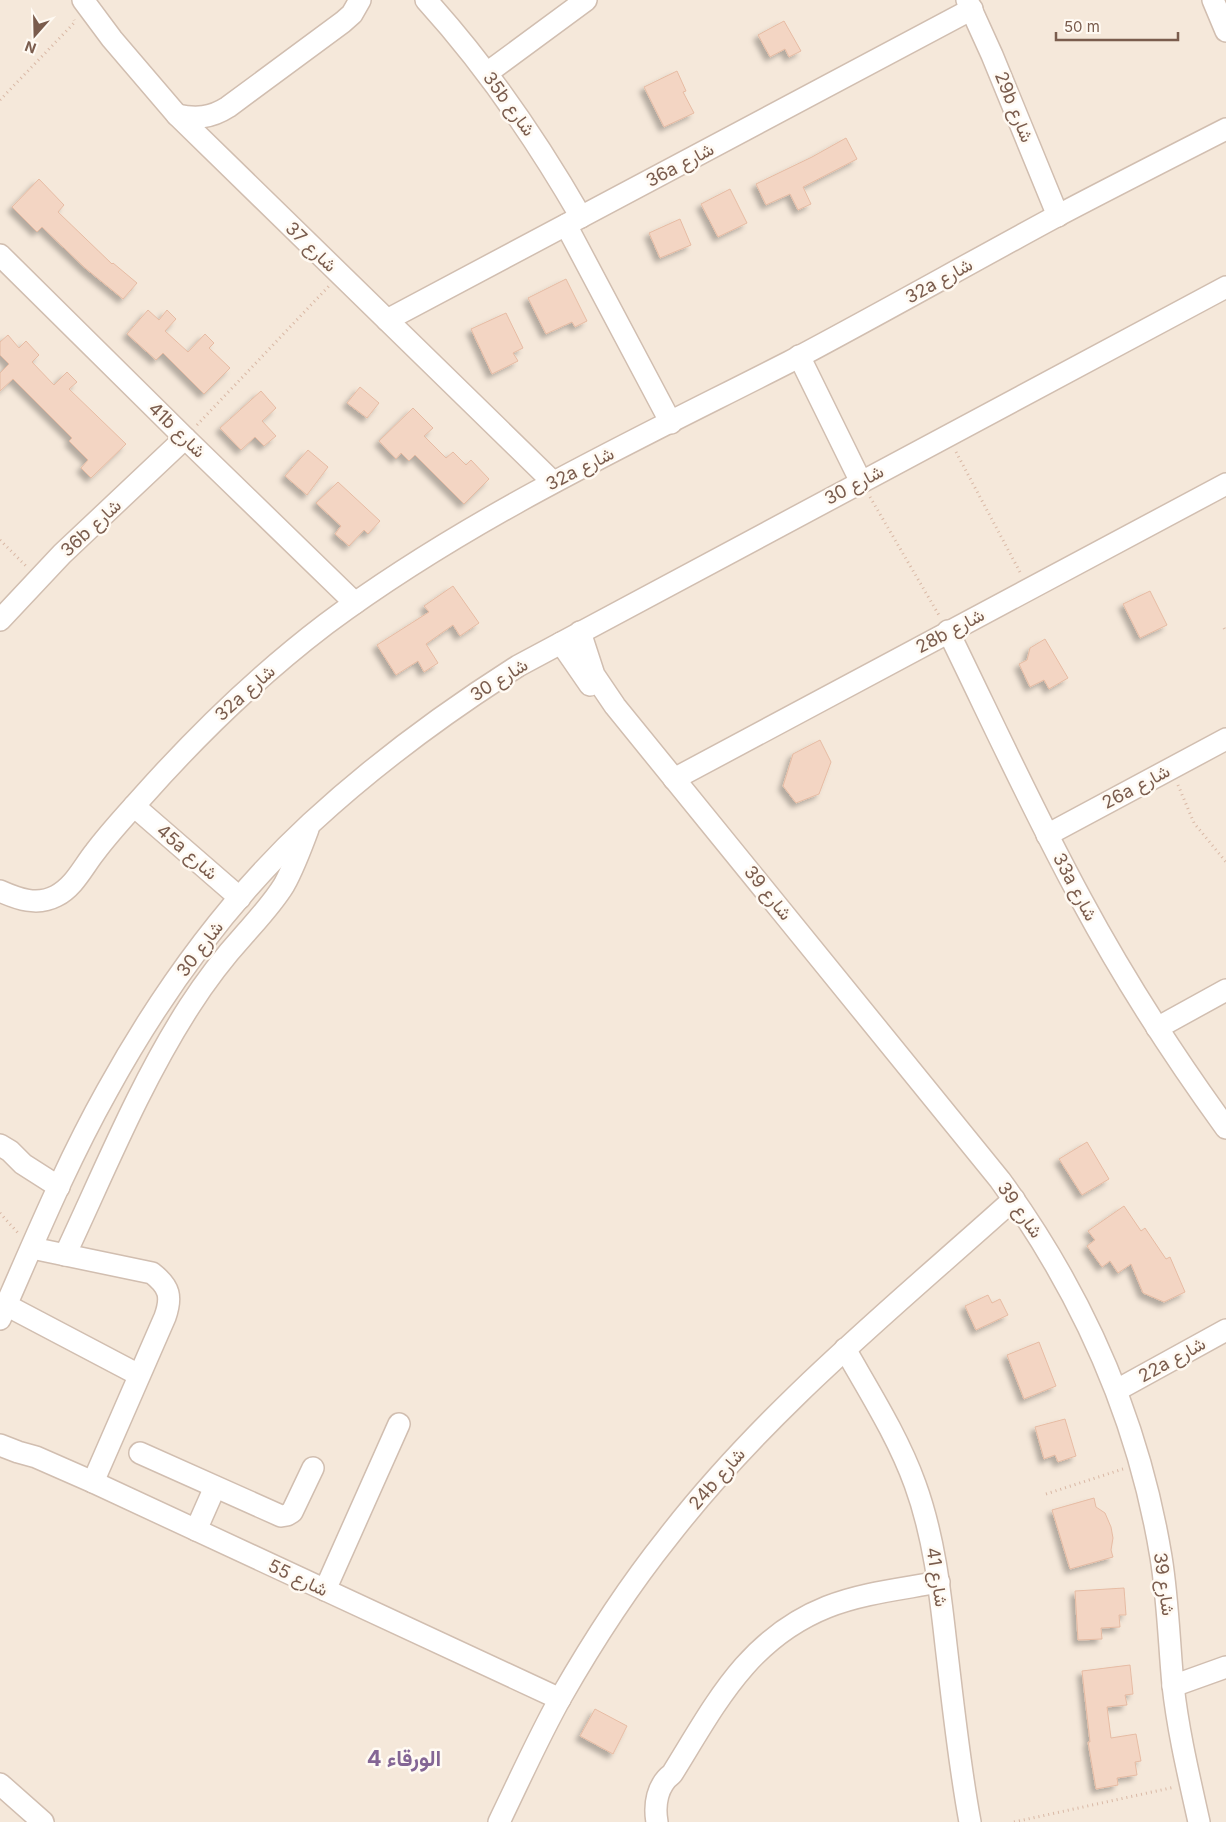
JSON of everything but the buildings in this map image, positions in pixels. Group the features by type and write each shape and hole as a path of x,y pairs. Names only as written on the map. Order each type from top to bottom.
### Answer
{"street":[{"path":"177,115 188,118 204,117 219,113 343,22 352,14 360,0"},
{"name":"35b شارع","path":"426,0 487,72 536,143 671,423"},
{"path":"487,72 586,0"},
{"path":"1214,0 1226,30"},
{"name":"29b شارع","path":"970,5 1058,216"},
{"name":"36a شارع","path":"387,320 574,221 970,5"},
{"name":"شارع 37","path":"77,8 125,54 177,115 554,482"},
{"name":"32a شارع","path":"5,893 22,900 34,901 45,900 65,890 102,842 174,761 248,689 307,639 355,603 419,560 485,520 554,482 799,356 1058,216 1226,129"},
{"name":"41b شارع","path":"0,255 184,438 355,603"},
{"name":"شارع 30","path":"3,1312 62,1181 107,1091 182,972 240,898 310,824 389,756 474,694 580,632 1226,287"},
{"path":"799,356 861,482"},
{"name":"36b شارع","path":"0,620 62,554 184,438"},
{"name":"28b شارع","path":"674,778 1226,484"},
{"name":"شارع 39","path":"580,632 594,675 615,706 985,1161 1038,1235 1082,1311 1117,1390 1136,1445 1150,1501 1161,1558 1169,1616 1173,1686 1184,1755 1199,1822"},
{"name":"33a شارع","path":"948,632 1047,835 1095,924 1157,1028 1226,1128"},
{"name":"شارع 39","path":"561,643 590,684 615,706"},
{"name":"26a شارع","path":"1047,835 1226,738"},
{"name":"45a شارع","path":"134,806 240,898"},
{"path":"65,1255 147,1080 168,1041 190,1005 215,970 265,912 284,884 299,855 310,824"},
{"path":"1157,1028 1226,990"},
{"path":"5,1148 23,1164 62,1181"},
{"name":"24b شارع","path":"499,1822 560,1699 594,1643 629,1589 709,1486 752,1438 798,1392 1014,1199"},
{"path":"32,1248 152,1273 162,1281 168,1292 169,1305 93,1482"},
{"path":"3,1312 140,1375"},
{"name":"22a شارع","path":"1117,1390 1226,1330"},
{"name":"شارع 41","path":"845,1349 895,1439 916,1485 929,1534 939,1582 959,1756 970,1822"},
{"path":"325,1590 399,1424"},
{"name":"شارع 55","path":"0,1436 21,1446 36,1457"},
{"name":"شارع 55","path":"0,1445 36,1457 93,1482 560,1699"},
{"path":"140,1453 276,1514 287,1515 296,1507 313,1468"},
{"path":"196,1530 215,1487"},
{"path":"657,1822 658,1794 664,1781 672,1774 736,1675 755,1653 777,1635 802,1619 828,1607 855,1598 939,1582"},
{"path":"1173,1686 1226,1667"},
{"path":"666,1822 664,1805 672,1774"},
{"path":"0,1784 43,1822"}],"path":[{"path":"0,100 75,22 77,8"},
{"path":"184,438 340,274"},
{"path":"948,436 1029,589"},
{"path":"861,482 948,632"},
{"path":"0,540 39,578"},
{"path":"1171,768 1194,823 1226,862"},
{"path":"0,1213 32,1248"},
{"path":"1046,1494 1141,1464"},
{"path":"1014,1822 1190,1783"}],"shaded area":[{"name":"الورقاء 4","path":"0,0 1226,0 1226,1822 0,1822"}],"district":[{"name":"الورقاء 4","path":"404,1758"}]}
